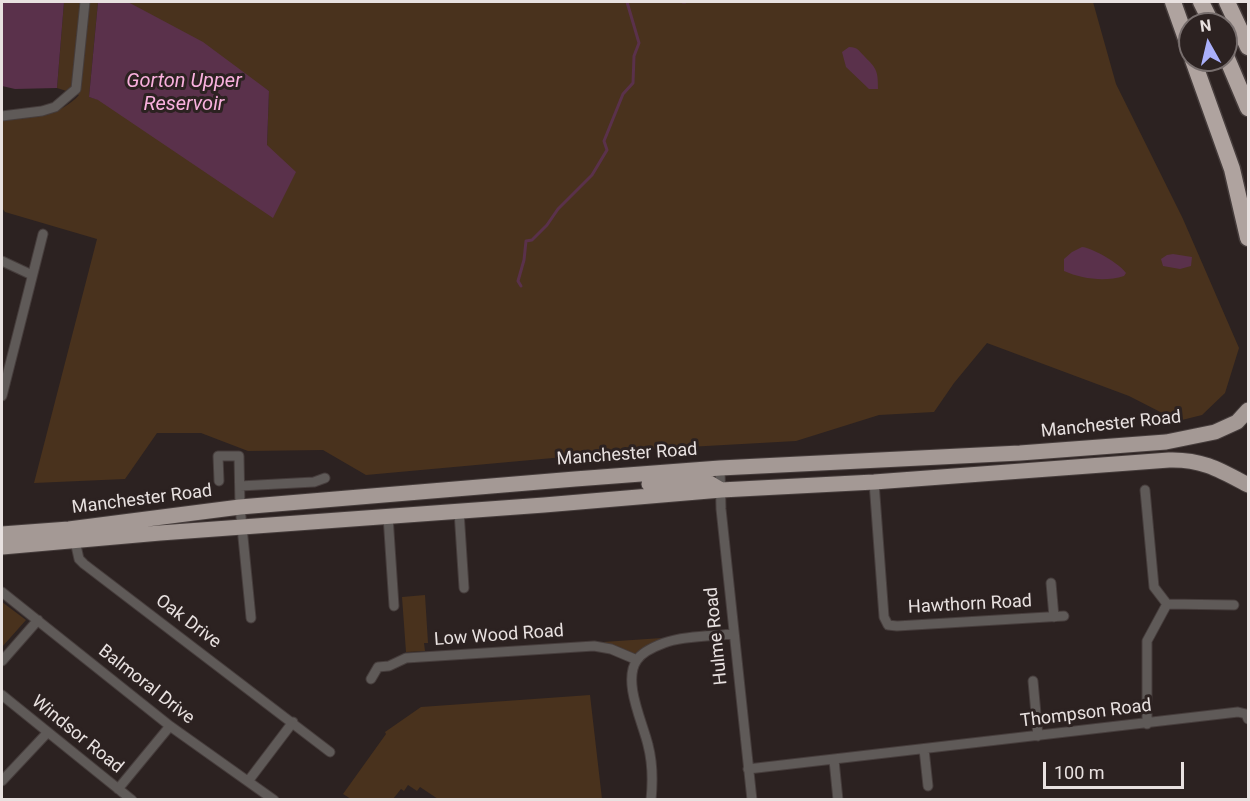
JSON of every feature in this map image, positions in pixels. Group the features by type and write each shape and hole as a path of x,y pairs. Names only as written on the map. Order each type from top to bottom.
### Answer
{"highway":[{"path":"1227,2 1248,47"},
{"path":"1197,72 1232,169 1248,238"},
{"path":"1233,72 1248,108"},
{"name":"Manchester Road","path":"2,534 69,529 240,507 575,479 720,468 1020,453 1166,442 1215,432 1237,422 1248,410"},
{"name":"Manchester Road","path":"2,548 242,526 720,490 874,482 1188,459 1212,465 1248,485"},
{"path":"1118,464 1137,468 1170,467 1200,470 1226,480 1248,495"},
{"path":"575,479 630,485 706,481 720,490"}],"street":[{"path":"2,116 55,107 76,89 85,2"},
{"path":"2,396 43,234"},
{"path":"2,261 32,275"},
{"path":"219,481 218,456 239,456 240,507 251,618"},
{"name":"Hulme Road","path":"720,468 733,634 752,800"},
{"path":"240,486 314,482 325,478"},
{"name":"Hawthorn Road","path":"874,482 884,617 888,625 1059,616 1051,583"},
{"path":"1145,490 1154,587 1167,604"},
{"path":"459,511 464,588"},
{"path":"388,516 394,606"},
{"name":"Oak Drive","path":"75,541 79,559 84,564 330,752"},
{"name":"Balmoral Drive","path":"2,592 170,726 249,780 274,800"},
{"path":"1167,604 1234,605"},
{"path":"1147,724 1147,640 1167,604"},
{"path":"2,662 38,620"},
{"path":"651,800 653,772 648,743 634,700 632,678 637,660 649,650 667,642 733,634"},
{"name":"Low Wood Road","path":"371,680 378,667 388,666 406,658 594,646 611,649 637,660"},
{"path":"1033,681 1038,736"},
{"name":"Windsor Road","path":"2,695 132,800"},
{"name":"Thompson Road","path":"748,769 1238,712 1246,714 1248,719"},
{"path":"249,780 293,722"},
{"path":"118,789 170,726"},
{"path":"2,781 48,732"},
{"path":"924,749 928,786"},
{"path":"834,759 838,800"}],"shaded area":[{"path":"64,2 98,2 89,97 267,145 269,91 128,2 1093,2 1116,84 1183,219 1239,348 1225,393 1202,415 1178,421 1129,396 987,343 954,383 934,412 879,415 796,441 652,449 366,475 323,450 248,451 201,433 157,433 125,479 34,483 97,239 5,212 2,208 2,119 44,115 62,108 79,95 57,88"},
{"path":"425,595 428,643 424,643 425,651 406,652 402,597"},
{"path":"2,602 26,620 2,647"},
{"path":"662,638 638,655 603,642"},
{"path":"590,695 602,799 438,799 420,787 417,791 408,785 404,791 401,789 393,799 351,799 343,794 386,734 385,732 421,707"}],"water":[{"path":"2,2 64,2 57,88 15,89 2,86"},
{"name":"Gorton Upper Reservoir","path":"98,2 128,2 203,42 269,91 267,145 296,172 273,218 98,100 89,97"},
{"path":"849,47 858,50 874,68 877,74 878,89 869,89 846,67 842,52"},
{"path":"1082,247 1106,257 1126,273 1117,278 1101,279 1086,278 1064,271 1064,259"},
{"path":"1173,254 1192,257 1191,266 1180,269 1163,266 1161,259"}],"waterway":[{"path":"521,286 518,281 526,241 532,240 547,225 558,209 592,175 607,150 604,141 623,94 633,83 634,56 639,43 627,2"}]}
